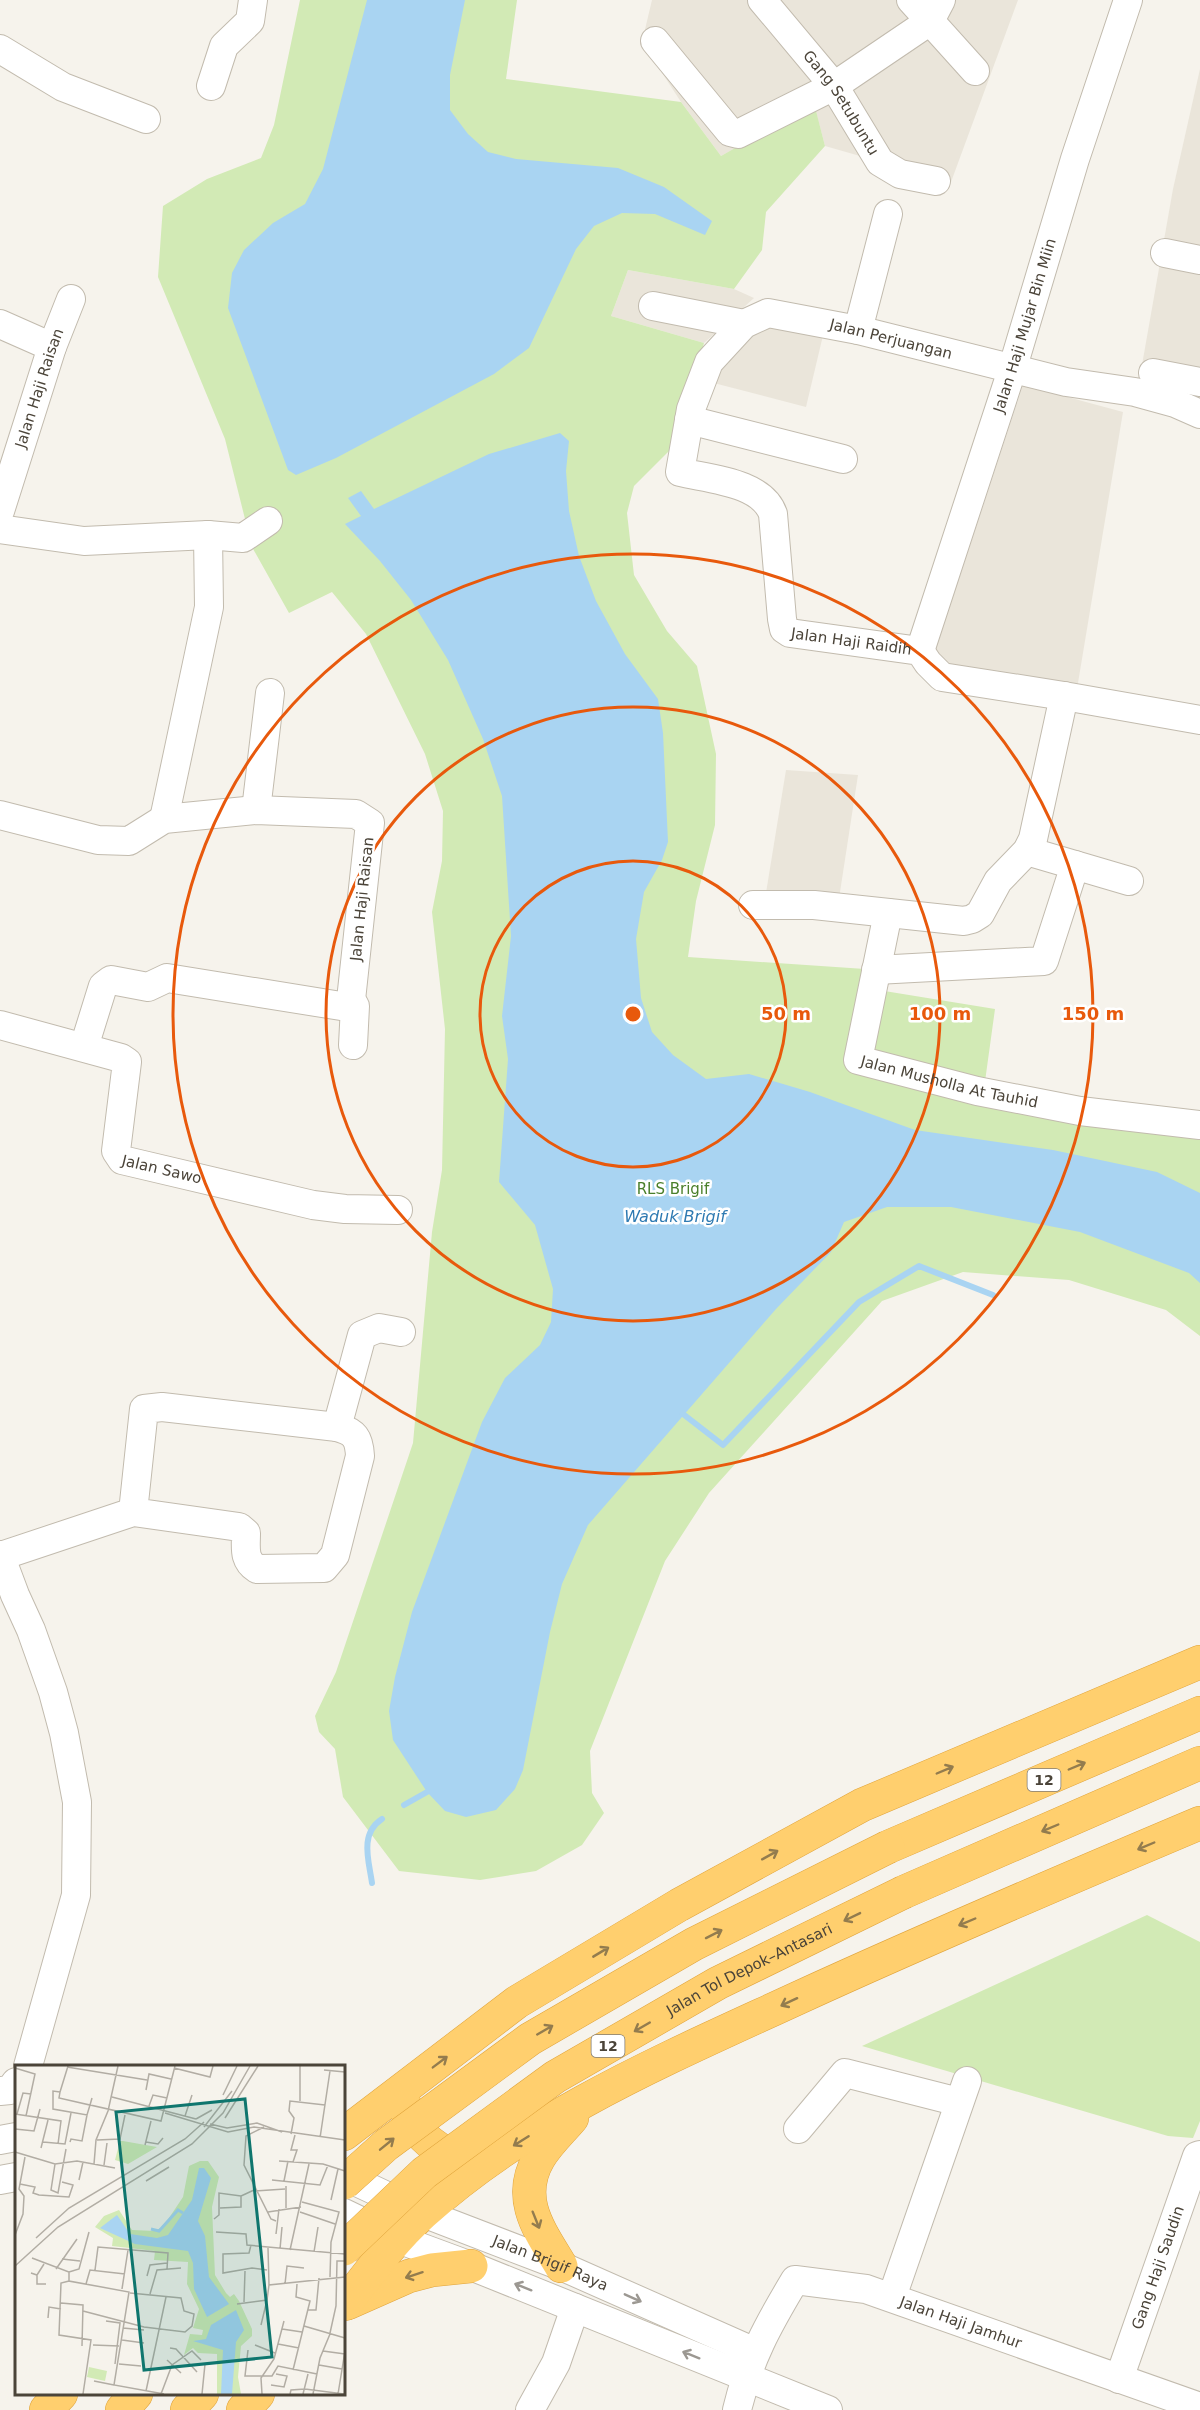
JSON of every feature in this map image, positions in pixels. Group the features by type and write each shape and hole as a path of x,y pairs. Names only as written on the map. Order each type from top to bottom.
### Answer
{"highway":[{"path":"348,2127 401,2091 517,2002 679,1905 862,1805 1200,1662"},
{"name":"12","path":"345,2182 386,2145 530,2039 694,1944 888,1847 1200,1713"},
{"name":"Jalan Tol Depok–Antasari","path":"345,2248 424,2173 555,2077 718,1983 904,1892 1200,1763"},
{"path":"345,2304 398,2239 423,2213 492,2158 588,2098 926,1939 1200,1823"},
{"path":"401,2091 406,2112 417,2130 432,2145 450,2155 471,2159 492,2158"},
{"path":"561,2266 534,2217 528,2199 528,2185 539,2158 588,2098"},
{"path":"345,2305 409,2276 432,2270 471,2266"},
{"path":"46,2410 60,2395"},
{"path":"122,2410 135,2395"},
{"path":"187,2410 201,2395"},
{"path":"243,2410 257,2395"}],"street":[{"path":"211,86 224,46 250,21 254,0"},
{"name":"Gang Setubuntu","path":"762,0 834,86 880,162 900,174 936,181"},
{"path":"911,0 936,11 975,71"},
{"name":"Jalan Haji Mujar Bin Miin","path":"920,651 1012,370 1075,159 1128,0"},
{"path":"655,41 734,134 746,131 834,86 936,11"},
{"path":"0,49 63,87 146,119"},
{"path":"858,330 888,214"},
{"path":"1165,253 1200,260"},
{"name":"Jalan Haji Raisan","path":"0,511 52,347 70,299"},
{"path":"653,306 744,324"},
{"name":"Jalan Perjuangan","path":"680,472 694,400 709,362 744,324 768,313 858,330 1066,382 1144,394 1200,414"},
{"path":"0,324 52,347"},
{"path":"1153,373 1200,382"},
{"path":"689,420 843,459"},
{"name":"Jalan Haji Raidih","path":"680,472 752,490 770,506 773,514 784,628 793,634 920,651 927,663 942,677 1200,720"},
{"path":"0,529 84,541 208,535 243,538 268,521"},
{"path":"164,819 209,607 208,535"},
{"path":"256,810 270,693"},
{"path":"753,904 814,905 964,921 980,914 998,881 1028,851 1033,839 1064,696"},
{"name":"Jalan Haji Raisan","path":"0,815 98,840 129,841 164,819 256,810 356,814 370,823 351,1000"},
{"path":"1028,851 1129,881"},
{"path":"876,970 1044,961 1075,865"},
{"name":"Jalan Musholla At Tauhid","path":"888,913 858,1060 988,1094 1080,1111 1200,1125"},
{"path":"84,1047 103,986 111,980 148,987 167,978 341,1006 351,1000 355,1006 353,1045"},
{"name":"Jalan Sawo","path":"0,1025 121,1058 128,1064 116,1151 122,1160 313,1205 345,1209 398,1210"},
{"path":"337,1427 362,1335 379,1328 401,1332"},
{"path":"29,2065 76,1894 77,1802 64,1733 53,1692 1,1556 133,1512 238,1527 246,1533 246,1558 249,1564 257,1569 324,1568 335,1555 360,1456 356,1435 337,1427 162,1407 144,1409 133,1512"},
{"path":"798,2129 844,2073 963,2092 892,2297"},
{"path":"0,2091 10,2090 15,2083"},
{"path":"0,2140 15,2137"},
{"name":"Gang Haji Saudin","path":"1119,2379 1199,2156"},
{"name":"Jalan Brigif Raya","path":"345,2176 423,2213 561,2266 750,2364"},
{"path":"0,2180 15,2177"},
{"path":"345,2213 398,2239 575,2308 750,2364 828,2410"},
{"name":"Jalan Haji Jamhur","path":"750,2364 761,2337 795,2280 866,2289 892,2297 1200,2407"},
{"path":"530,2410 555,2363 575,2308"},
{"path":"737,2410 750,2364"}],"shaded area":[{"path":"652,0 1018,0 951,182 825,146 814,104 721,156 681,102 642,42"},
{"path":"1200,69 1200,409 1139,382 1173,189"},
{"path":"628,270 734,289 754,298 704,343 611,316"},
{"path":"766,318 825,327 806,407 706,381"},
{"path":"1023,385 1123,412 1077,689 941,666 935,651"},
{"path":"786,770 858,775 838,905 765,899"}],"green space":[{"name":"RLS Brigif","path":"300,0 517,0 506,79 681,102 721,156 814,103 825,146 766,212 762,250 734,289 628,270 611,316 704,343 675,445 634,486 627,513 634,575 667,631 697,666 716,754 715,825 696,901 688,957 865,969 866,988 995,1009 983,1096 1200,1135 1200,1336 1166,1310 1069,1280 963,1272 882,1301 709,1493 665,1561 590,1751 592,1793 604,1813 582,1845 536,1871 480,1880 399,1871 343,1797 335,1749 319,1732 315,1716 336,1672 413,1443 432,1232 442,1170 445,1029 432,912 442,861 443,811 425,754 366,634 332,592 289,613 252,547 225,439 158,277 163,206 207,179 261,158 274,125"},
{"path":"1147,1915 1200,1942 1200,2121 1193,2138 1168,2136 862,2046"}],"water":[{"path":"367,0 465,0 450,75 450,110 468,134 488,152 516,159 618,168 664,187 712,221 705,235 655,214 622,213 594,226 576,249 529,348 494,374 336,458 296,475 288,470 228,308 232,273 244,250 273,223 305,204 323,169"},
{"name":"Waduk Brigif","path":"560,433 569,441 566,471 569,511 579,556 596,601 625,654 658,699 663,733 668,842 662,860 644,892 636,939 641,998 652,1032 673,1055 706,1079 749,1074 810,1092 915,1130 1053,1150 1157,1172 1200,1193 1200,1283 1189,1273 1080,1232 951,1207 887,1207 844,1222 831,1252 776,1309 588,1525 562,1584 550,1632 523,1770 515,1789 496,1810 466,1817 445,1811 427,1792 393,1740 389,1711 395,1677 412,1612 482,1422 505,1378 540,1345 551,1322 553,1289 535,1225 499,1182 508,1059 502,1016 511,936 502,796 483,739 448,660 411,600 380,561 345,524 361,516 348,498 361,491 374,509 489,454"}],"waterway":[{"path":"683,1414 723,1445 859,1302 919,1266 993,1295"},
{"path":"404,1805 427,1792"},
{"path":"372,1883 368,1840 370,1832 382,1819"}]}
